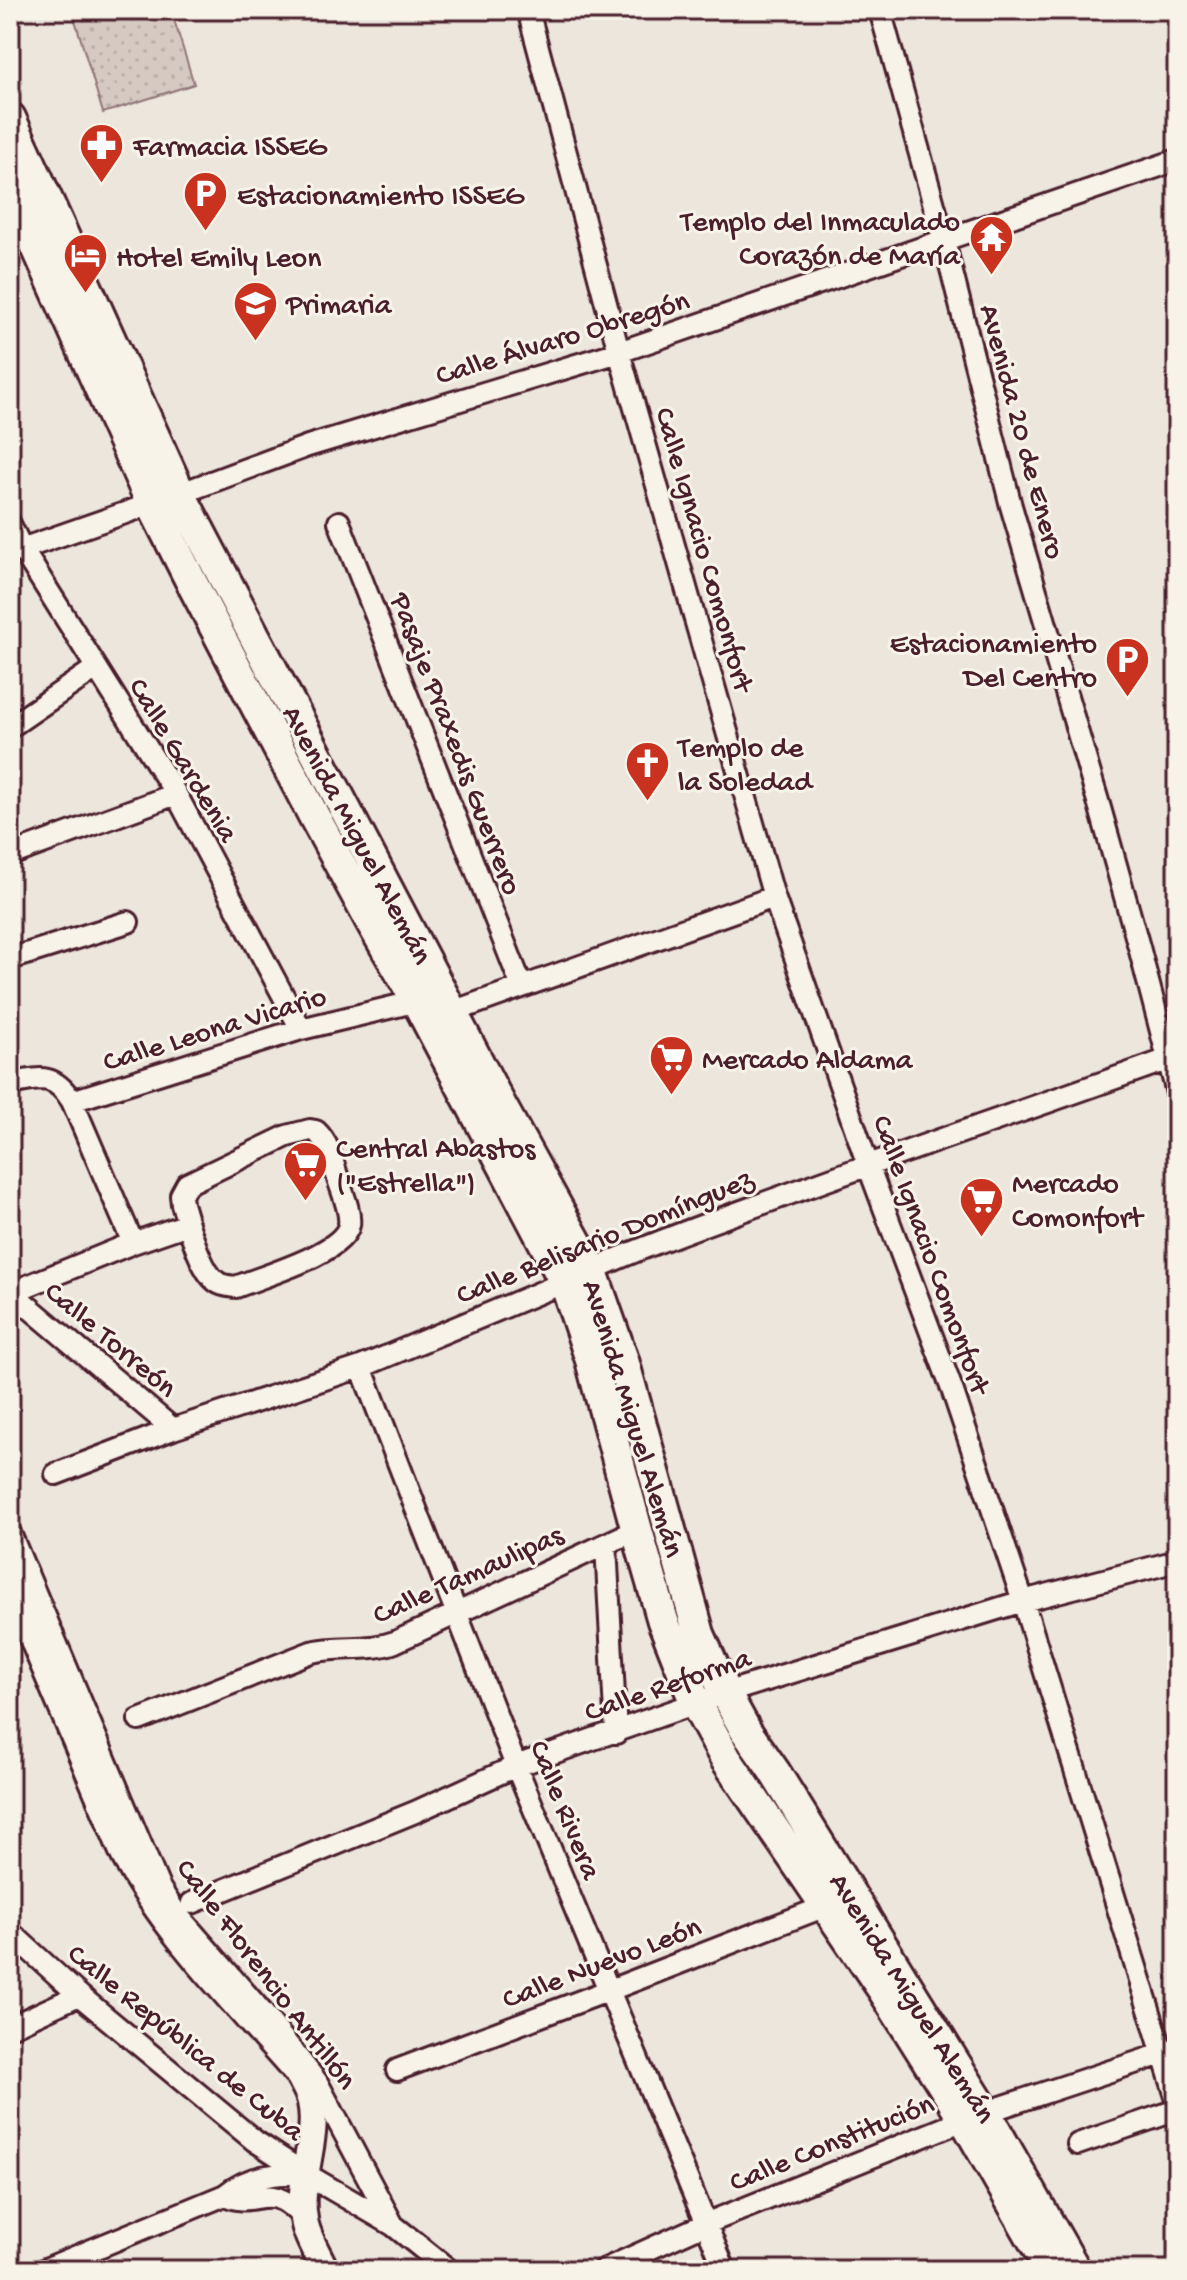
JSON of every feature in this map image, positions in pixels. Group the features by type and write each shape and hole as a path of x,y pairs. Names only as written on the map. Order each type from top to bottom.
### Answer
{"main road":[{"name":"Avenida Miguel Alemán","path":"10,118 166,499"},
{"name":"Avenida Miguel Alemán","path":"10,187 166,499 438,1003 501,1106 578,1276 623,1360 699,1634 725,1693 746,1731 782,1783 975,2116 1075,2270"},
{"name":"Avenida Miguel Alemán","path":"578,1276 591,1360 636,1530 663,1621 696,1704 715,1742 826,1906 975,2116 1051,2270"}],"street":[{"name":"Calle Ignacio Comonfort","path":"528,10 619,352 774,897 868,1165 953,1392 1170,2051 1177,2100"},
{"name":"Avenida 20 de Enero","path":"880,10 944,241 1011,506 1172,1058 1177,1093"},
{"name":"Calle Álvaro Obregón","path":"16,551 308,446 619,352 1177,160"},
{"name":"Pasaje Praxedis Guerrero","path":"339,522 522,987"},
{"name":"Calle Gardenia","path":"10,524 16,551 96,668 176,794 301,1029"},
{"path":"10,727 96,668"},
{"path":"10,855 176,794"},
{"name":"Calle Leona Vicario","path":"10,1084 44,1078 53,1080 72,1101 301,1029 522,987 774,897"},
{"path":"10,959 128,922"},
{"name":"Calle Belisario Domínguez","path":"56,1474 173,1429 361,1367 699,1227 1172,1058"},
{"path":"72,1101 133,1243"},
{"path":"310,1130 316,1131 326,1143 350,1222 339,1241 322,1253 236,1287 214,1281 188,1224 181,1195 187,1184 287,1136 310,1130"},
{"path":"11,1292 188,1224"},
{"name":"Calle Torreón","path":"11,1292 173,1429"},
{"name":"Calle Rivera","path":"361,1367 516,1766 725,2270"},
{"name":"Calle Tamaulipas","path":"139,1720 311,1652 380,1647 636,1530"},
{"name":"Calle Florencio Antillón","path":"10,1533 159,1887 176,1913 262,2012 317,2082 393,2225"},
{"path":"606,1545 616,1733"},
{"name":"Calle Reforma","path":"192,1903 415,1812 516,1766 725,1693 1023,1601 1177,1561"},
{"name":"Calle Florencio Antillón","path":"10,1584 124,1854 140,1884 162,1916 305,2086 312,2120 304,2173 304,2219"},
{"name":"Calle Nuevo León","path":"397,2070 826,1906"},
{"name":"Calle República de Cuba","path":"10,1932 79,1995 255,2141 393,2225 449,2270"},
{"path":"10,2027 79,1995"},
{"name":"Calle Constitución","path":"603,2270 705,2224 975,2116 1170,2051"},
{"path":"1078,2144 1177,2110"},
{"path":"43,2270 225,2195 257,2176 304,2173"},
{"path":"225,2195 240,2199 262,2195 276,2197 293,2207 304,2219 325,2270"}],"shaded area":[{"path":"72,10 171,10 194,84 103,113"}],"place":[{"name":"Farmacia ISSEG","path":"102,184"},
{"name":"Estacionamiento ISSEG","path":"206,233"},
{"name":"Templo del Inmaculado Corazón de María","path":"991,276"},
{"name":"Hotel Emily Leon","path":"85,295"},
{"name":"Primaria","path":"255,342"},
{"name":"Estacionamiento Del Centro","path":"1128,698"},
{"name":"Templo de la Soledad","path":"647,802"},
{"name":"Mercado Aldama","path":"671,1097"},
{"name":"Central Abastos (\"Estrella\")","path":"305,1203"},
{"name":"Mercado Comonfort","path":"981,1238"}]}
